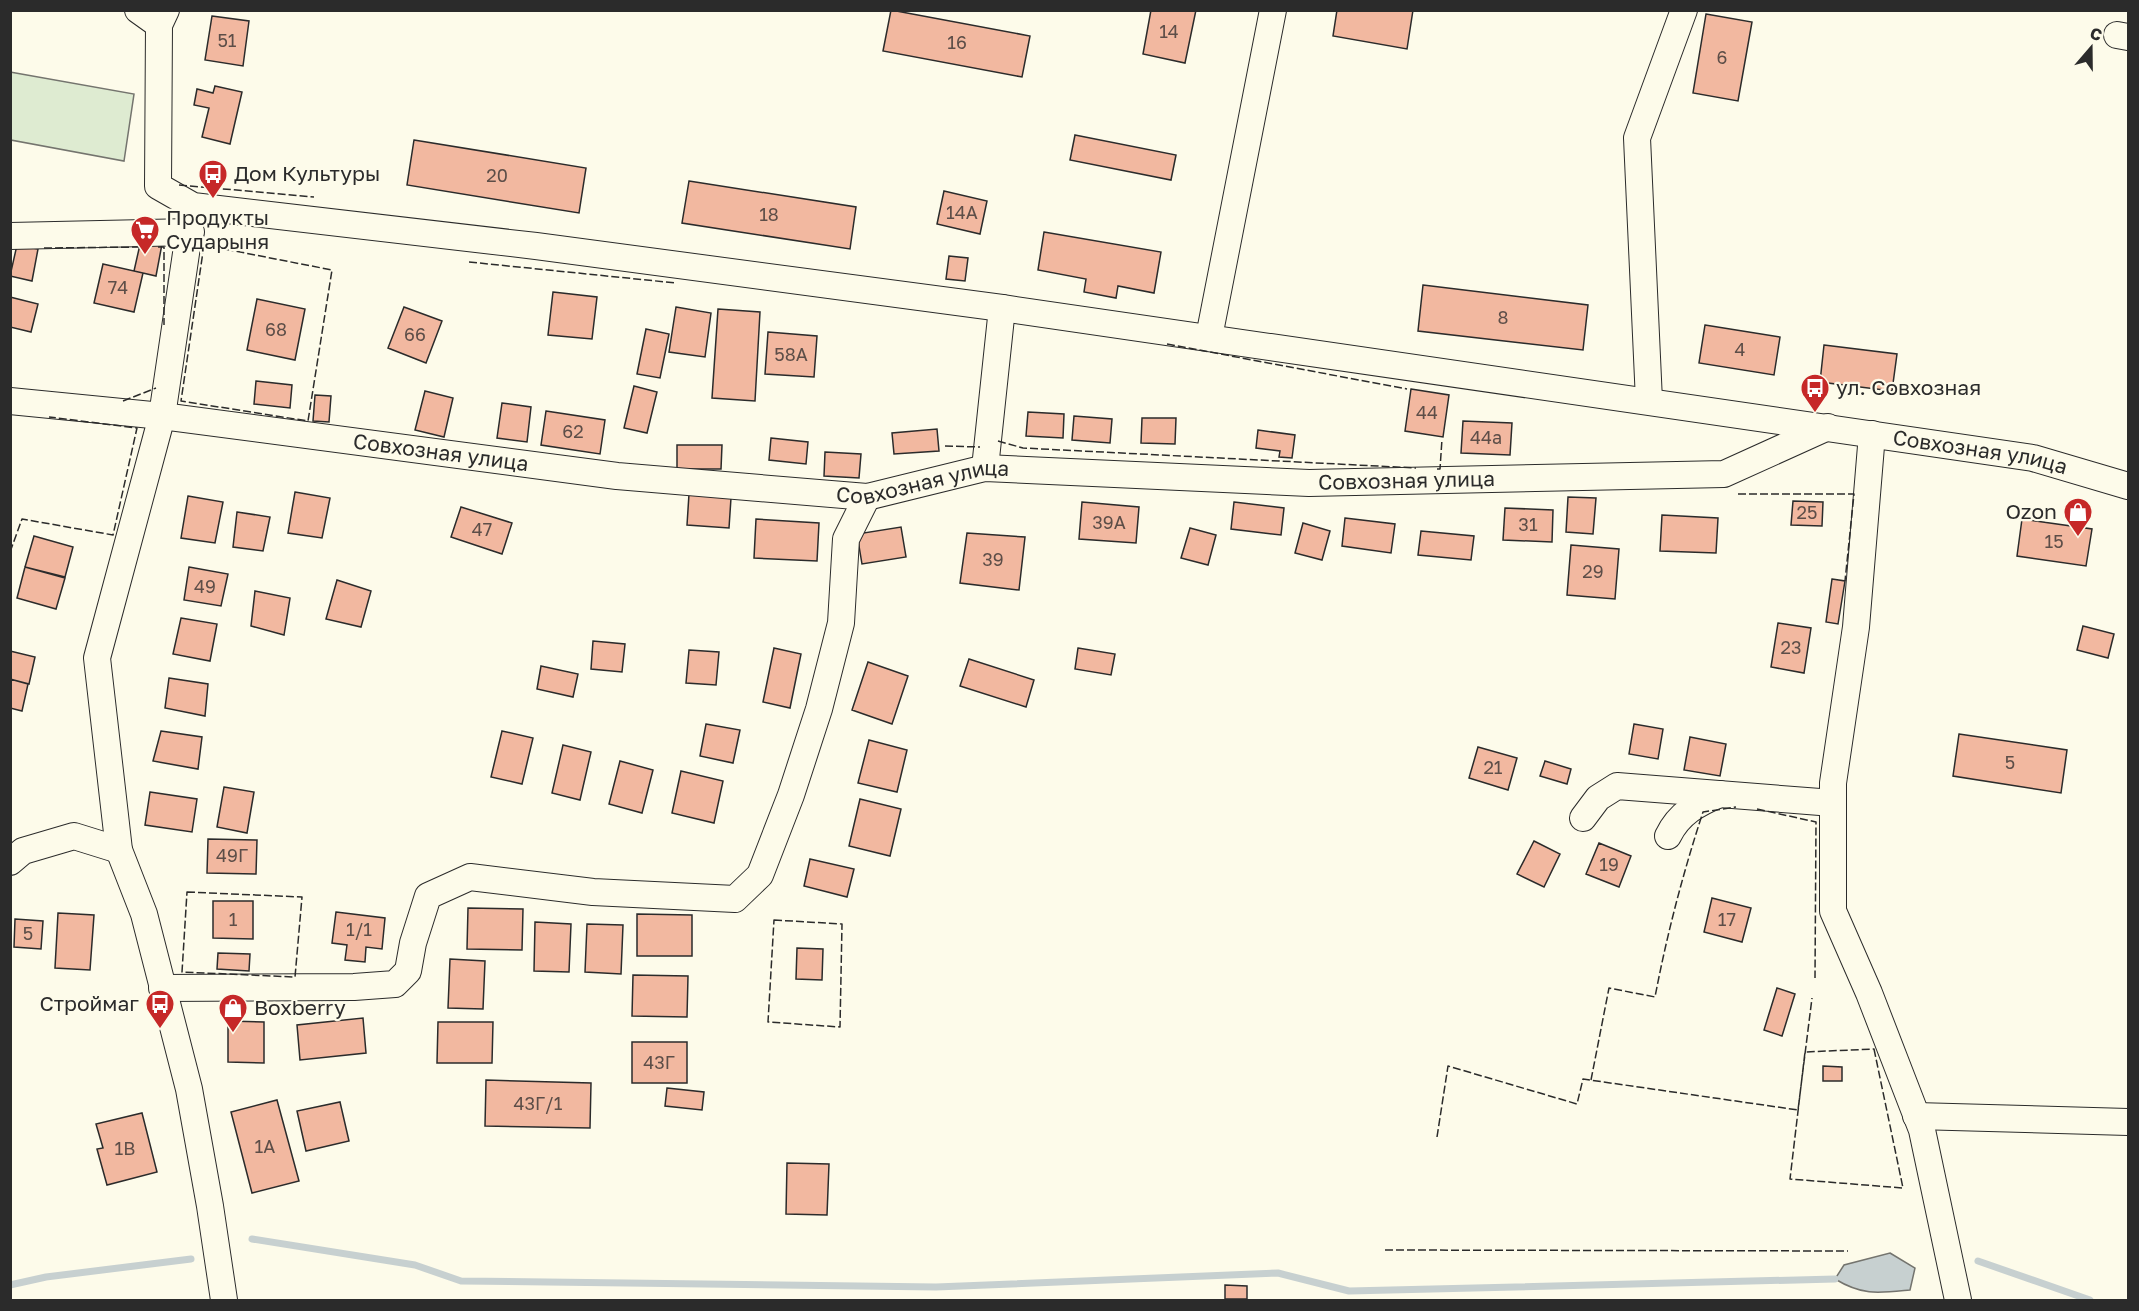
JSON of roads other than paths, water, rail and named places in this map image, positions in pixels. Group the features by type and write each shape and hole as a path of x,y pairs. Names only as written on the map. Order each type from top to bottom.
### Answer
{"street":[{"path":"138,10 163,18 158,186 193,206 191,232 162,416 97,658 119,850 144,914 189,1089 224,1300"},
{"path":"1209,337 1273,10"},
{"path":"1649,401 1637,138 1684,10"},
{"name":"Совхозная улица","path":"193,206 525,245 1209,337 2033,458 2128,486"},
{"path":"10,236 191,232"},
{"path":"985,468 1002,308"},
{"name":"Совхозная улица","path":"10,401 162,416 616,476 867,497 985,468 1309,483 1724,474 1828,427"},
{"path":"1872,434 1856,627 1833,783 1833,911 1869,993 1922,1130 1958,1300"},
{"path":"162,988 354,987 395,984 408,971 413,943 428,896 470,877 593,892 735,899 760,875 795,784 819,709 841,622 846,539 867,497"},
{"path":"1583,818 1598,798 1617,786 1833,803"},
{"path":"1668,836 1674,823 1696,804 1720,794"},
{"path":"10,862 23,851 74,836 119,850"},
{"path":"1916,1116 2128,1122"}],"waterway":[{"path":"252,1239 415,1265 461,1281 936,1287 1278,1273 1349,1291 1835,1279"},
{"path":"10,1285 46,1277 191,1259"},
{"path":"1978,1261 2090,1300"}],"place":[{"name":"Дом Культуры","path":"213,200"},
{"name":"Продукты Сударыня","path":"145,256"},
{"name":"ул. Совхозная","path":"1815,414"},
{"name":"Ozon","path":"2078,538"},
{"name":"Строймаг","path":"160,1030"},
{"name":"Boxberry","path":"233,1034"}]}
